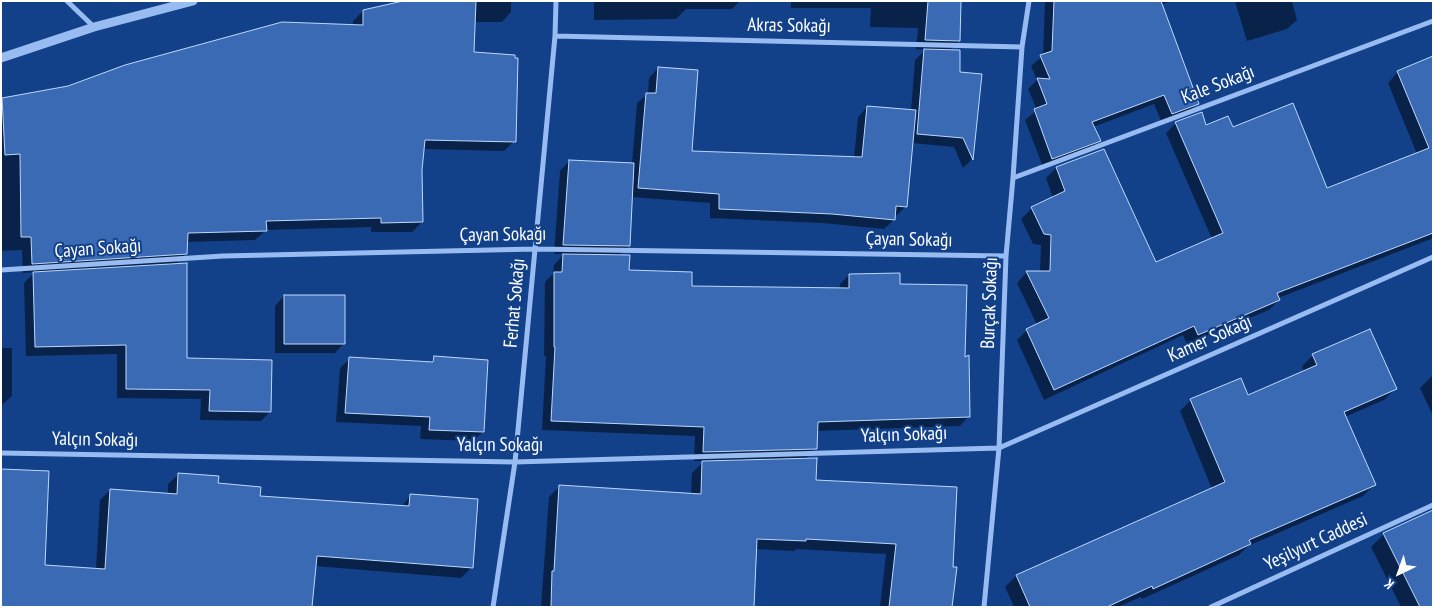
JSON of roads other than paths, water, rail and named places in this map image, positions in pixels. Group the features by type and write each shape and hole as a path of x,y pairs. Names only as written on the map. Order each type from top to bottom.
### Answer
{"street":[{"path":"67,1 94,27"},
{"path":"1,58 94,27 193,1"},
{"name":"Ferhat Sokağı","path":"493,607 515,462 555,36 556,1"},
{"name":"Burçak Sokağı","path":"984,607 999,448 1006,256 1014,178 1022,47 1029,1"},
{"name":"Kale Sokağı","path":"1014,178 1433,21"},
{"name":"Akras Sokağı","path":"555,36 1022,47"},
{"name":"Çayan Sokağı","path":"1,270 223,256 535,249 1006,256"},
{"name":"Kamer Sokağı","path":"999,448 1433,257"},
{"name":"Yalçın Sokağı","path":"1,453 515,462 999,448"},
{"name":"Yeşilyurt Caddesi","path":"1211,607 1433,505"}]}
